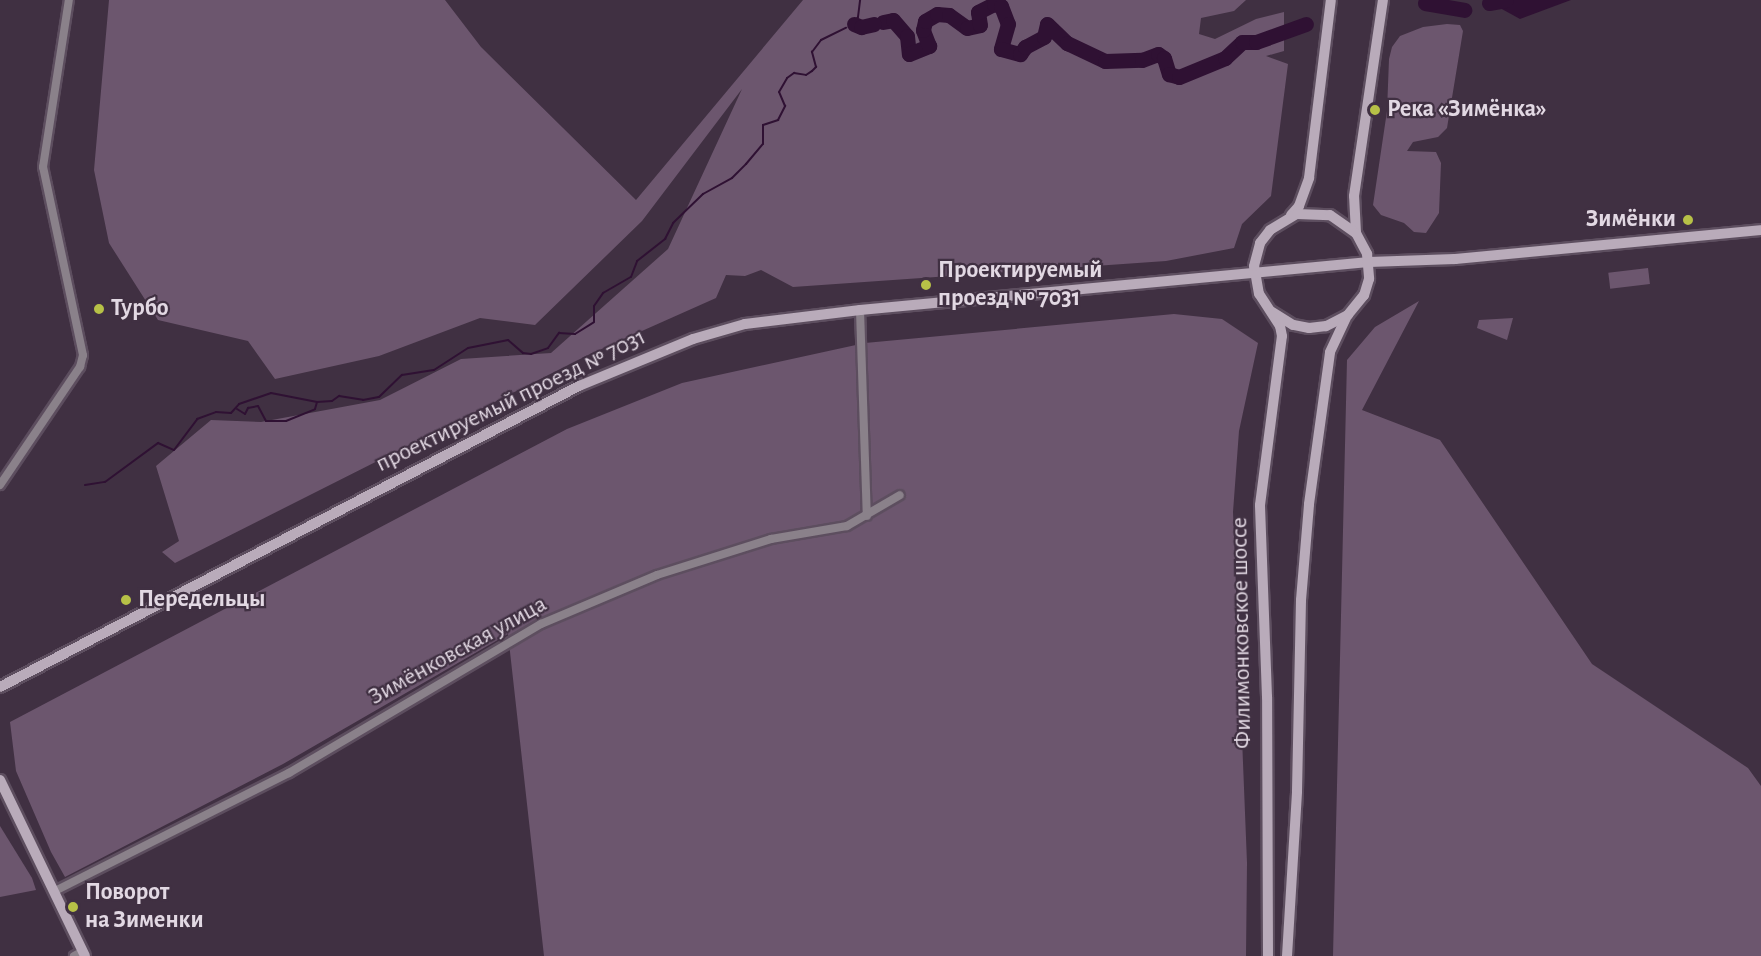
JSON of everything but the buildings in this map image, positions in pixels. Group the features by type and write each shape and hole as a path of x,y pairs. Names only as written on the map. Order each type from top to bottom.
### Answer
{"main road":[{"path":"1254,274 1257,250 1265,236 1299,206 1309,178 1331,0"},
{"path":"1356,233 1354,196 1383,0"},
{"path":"1287,956 1297,791 1301,600 1309,504 1330,352 1348,315 1367,287 1369,262 1356,233 1345,222 1322,213 1290,216"},
{"path":"1369,262 1455,259 1761,230"},
{"name":"проектируемый проезд № 7031","path":"0,687 589,381 693,339 745,324 860,310 1369,262"},
{"name":"Филимонковское шоссе","path":"1254,274 1259,294 1272,312 1282,336 1260,505 1267,697 1268,956"},
{"path":"1272,312 1285,322 1309,328 1326,326 1348,315"},
{"path":"0,780 56,891 81,954"}],"street":[{"path":"0,485 80,367 83,355 43,167 69,0"},
{"path":"860,310 867,516"},
{"name":"Зимёнковская улица","path":"56,891 289,773 542,624 669,571 771,539 847,526 900,495"}],"shaded area":[{"path":"109,0 445,0 481,47 636,200 803,0 1246,0 1234,11 1201,18 1199,34 1215,39 1256,19 1284,12 1284,51 1266,56 1288,64 1271,196 1242,224 1234,248 1166,261 793,287 761,270 745,276 726,275 716,298 588,355 175,563 162,552 179,541 156,466 211,420 261,422 380,400 461,359 551,353 668,249 742,89 642,221 535,325 480,318 379,356 275,379 248,341 158,320 109,243 94,170"},
{"path":"1498,0 1571,0 1520,19 1500,8"},
{"path":"1460,25 1463,31 1447,128 1438,137 1413,142 1407,151 1436,152 1441,163 1439,213 1426,233 1414,232 1404,223 1381,215 1373,205 1387,111 1389,59 1392,47 1400,36 1423,27"},
{"path":"1648,268 1650,284 1610,289 1608,273"},
{"path":"1419,301 1362,410 1440,440 1592,664 1748,768 1761,786 1761,956 1333,956 1347,360 1375,327"},
{"path":"1174,314 1222,319 1258,343 1239,431 1233,512 1247,863 1246,956 544,956 508,634 283,764 65,877 51,852 16,771 10,722 567,429 682,383 865,343"},
{"path":"1513,318 1507,340 1477,328 1479,320"},
{"path":"0,826 32,878 36,890 0,897"}],"waterway":[{"path":"852,25 858,17 860,0"},
{"path":"1489,3 1506,0"},
{"path":"1425,3 1464,10"},
{"path":"883,22 893,20 907,36 909,54 929,46 923,30 925,21 937,14 949,15 967,28 980,25 978,12 994,4 1001,6 1008,24 1001,49 1020,54 1025,47 1044,37 1047,24 1067,43 1105,61 1142,60 1158,54 1164,58 1169,74 1179,77 1225,58 1242,42 1256,42 1306,24"},
{"path":"854,24 861,27 874,24"},
{"path":"85,485 105,482 158,443 174,450 197,419 216,412 231,413 239,404 271,393 317,402 332,401 339,396 363,400 379,397 402,375 434,370 468,348 508,340 523,353 531,354 548,348 559,333 575,334 594,322 594,306 603,293 631,277 637,261 665,239 673,223 703,194 732,178 746,164 763,144 763,125 778,120 785,106 779,92 787,78 794,73 806,75 812,71 816,67 812,52 821,40 846,28"},
{"path":"237,409 245,414 248,408 258,406 266,421 286,421 315,409 317,402"}],"place":[{"name":"Река «Зимёнка»","path":"1375,110"},
{"name":"Зимёнки","path":"1688,220"},
{"name":"Проектируемый проезд № 7031","path":"926,285"},
{"name":"Турбо","path":"99,309"},
{"name":"Передельцы","path":"126,600"},
{"name":"Поворот на Зименки","path":"73,907"}]}
